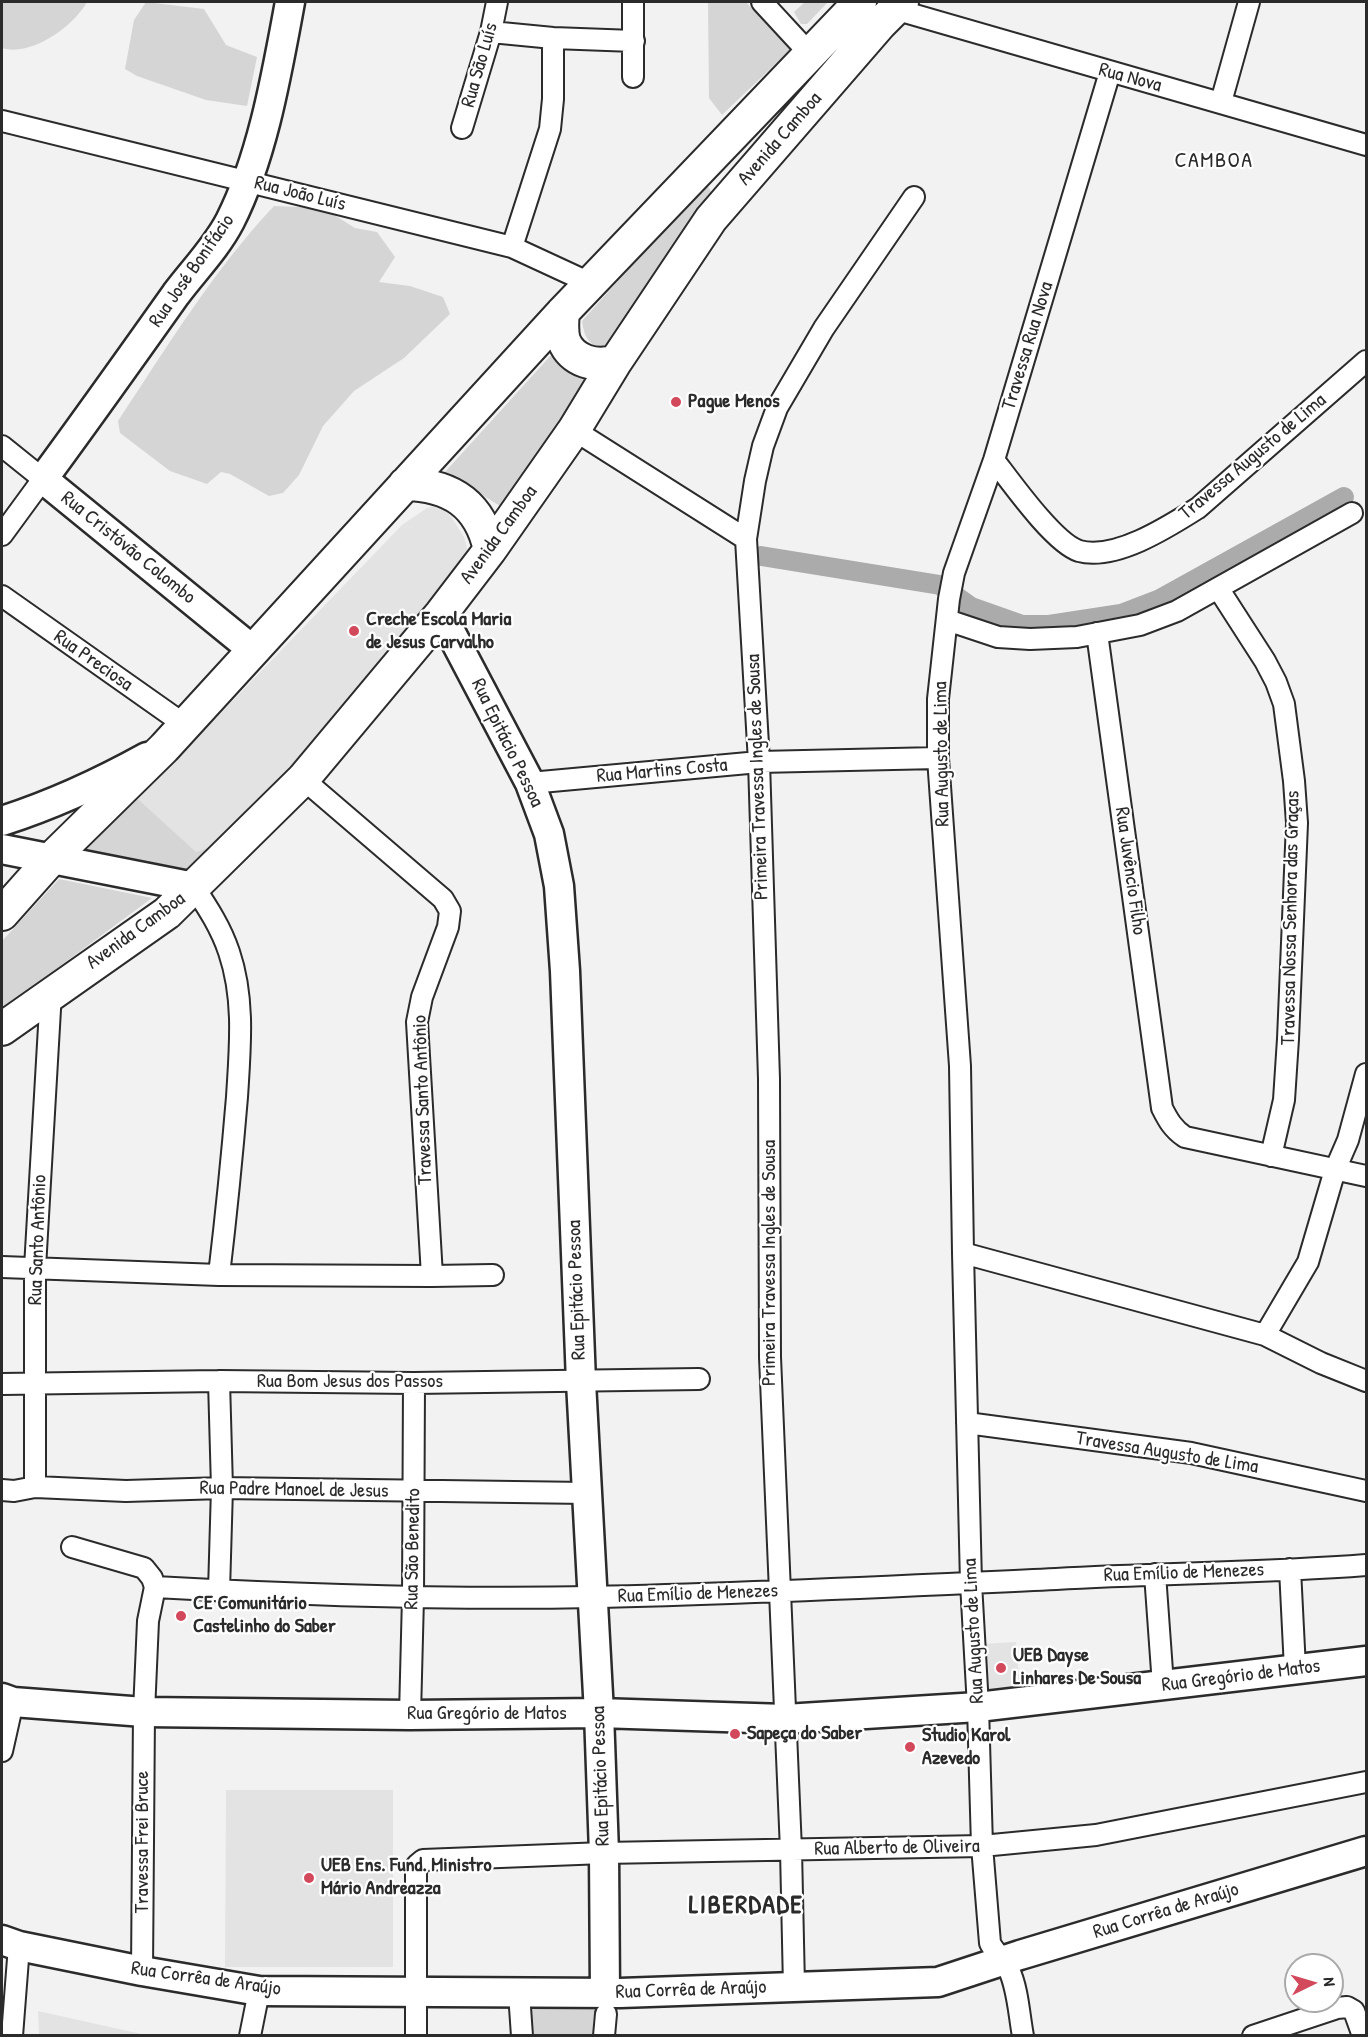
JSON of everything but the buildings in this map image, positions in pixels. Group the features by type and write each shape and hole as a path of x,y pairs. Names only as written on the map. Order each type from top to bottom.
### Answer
{"main road":[{"name":"Avenida Camboa","path":"2,914 51,859 175,736 563,312 860,2"},
{"name":"Avenida Camboa","path":"2,1029 51,992 167,913 303,779 441,614 490,550 574,430 616,362 711,219 898,5"},
{"path":"563,312 564,341 572,354 593,364 616,362"},
{"path":"405,484 431,486 460,498 482,523 490,550"}],"street":[{"name":"Rua José Bonifácio","path":"43,479 230,222 248,181 275,81 290,2"},
{"name":"Rua São Luís","path":"462,128 491,32 497,2"},
{"path":"633,2 633,77"},
{"path":"1221,102 1249,2"},
{"path":"773,5 810,54"},
{"name":"Rua Nova","path":"898,5 1110,72 1366,145"},
{"path":"491,32 553,38 634,41"},
{"path":"512,246 550,129 554,99 553,38"},
{"name":"Travessa Rua Nova","path":"947,620 950,590 967,533 994,460 1110,72"},
{"name":"Rua João Luís","path":"2,121 512,246 592,284"},
{"name":"Primeira Travessa Ingles de Sousa","path":"794,1987 791,1850 770,1357 769,1079 759,762 746,538 763,446 777,408 824,328 914,197"},
{"name":"Travessa Augusto de Lima","path":"994,460 1018,492 1057,536 1076,550 1094,554 1112,550 1174,524 1198,508 1366,361"},
{"path":"574,430 746,538"},
{"name":"Rua Cristóvão Colombo","path":"2,446 254,651"},
{"path":"2,535 43,479"},
{"path":"947,620 998,637 1030,639 1077,637 1149,622 1177,611 1352,513"},
{"name":"Travessa Nossa Senhora das Graças","path":"1218,588 1276,682 1284,704 1294,781 1297,823 1291,995 1284,1100 1271,1156"},
{"name":"Rua Preciosa","path":"2,596 175,736"},
{"name":"Rua Epitácio Pessoa","path":"441,614 530,783 549,834 559,886 565,971 591,1598 599,1713 604,1853 604,2036"},
{"name":"Rua Augusto de Lima","path":"947,620 938,699 938,759 960,1066 971,1583 978,1707 982,1846 990,1943 993,1950 1003,1960 1012,1978 1023,2036"},
{"name":"Rua Juvêncio Filho","path":"1097,633 1162,1108 1176,1130 1185,1137 1271,1156"},
{"path":"2,821 33,811 105,781 175,736"},
{"name":"Rua Martins Costa","path":"530,783 759,762 938,759"},
{"name":"Travessa Santo Antônio","path":"303,779 443,899 450,910 448,927 422,997 417,1022 432,1276"},
{"path":"2,849 194,887 211,913 230,952 240,1009 233,1153 219,1275"},
{"name":"Rua Santo Antônio","path":"35,1487 35,1268 51,992"},
{"path":"1265,1335 1308,1262 1335,1170 1348,1140 1366,1074"},
{"path":"1271,1156 1366,1176"},
{"path":"963,1253 1265,1335 1321,1363 1366,1381"},
{"path":"2,1266 219,1275 493,1275"},
{"name":"Rua Bom Jesus dos Passos","path":"2,1384 219,1381 581,1382 699,1379"},
{"path":"219,1381 222,1488 219,1591"},
{"name":"Rua São Benedito","path":"410,1715 414,1383"},
{"name":"Travessa Augusto de Lima","path":"967,1423 1191,1453 1366,1491"},
{"name":"Rua Padre Manoel de Jesus","path":"2,1490 14,1491 35,1487 126,1491 222,1488 587,1494"},
{"path":"72,1546 144,1569 152,1578 155,1587 148,1621 144,1712"},
{"name":"Rua Emílio de Menezes","path":"155,1587 413,1597 591,1598 779,1592 1366,1565"},
{"path":"1290,1569 1295,1669"},
{"path":"1155,1574 1163,1685"},
{"name":"Rua Gregório de Matos","path":"7,1700 144,1712 410,1715 599,1713 786,1719 978,1707 1366,1661"},
{"path":"2,1751 7,1700"},
{"name":"Travessa Frei Bruce","path":"142,1971 144,1712"},
{"name":"Rua Alberto de Oliveira","path":"417,1992 416,1874 417,1865 423,1860 604,1853 982,1846 1096,1834 1366,1782"},
{"name":"Rua Corrêa de Araújo","path":"10,1943 142,1971 259,1991 519,1993 605,2003 794,1987 938,1982 1003,1960 1366,1851"},
{"path":"10,1943 12,2036"},
{"path":"250,2036 259,1991"},
{"path":"416,2036 417,1992"},
{"path":"519,1993 522,2036"},
{"path":"1253,2036 1337,2008 1347,2007 1354,2011 1363,2036"}],"shaded area":[{"path":"2,2 87,2 72,21 50,38 26,48 13,50 2,48"},
{"path":"146,2 204,9 226,45 257,57 247,106 206,100 137,76 125,69 134,20"},
{"path":"708,2 746,2 790,50 722,115 709,98"},
{"path":"805,2 828,2 807,24 801,24 794,12"},
{"path":"706,183 716,200 610,350 590,342 585,334 582,321"},
{"path":"274,206 323,208 355,228 377,232 395,257 379,282 410,286 443,297 450,314 404,358 354,391 323,426 299,475 283,493 269,496 230,474 221,472 207,484 170,471 120,433 118,421 211,283"},
{"path":"553,353 591,379 500,506 445,472"},
{"name":"Creche Escola Maria de Jesus Carvalho","path":"442,507 464,537 467,548 466,557 358,696 222,844 196,853 138,799 402,525 427,508"},
{"path":"138,799 196,852 222,844 198,868 182,873 76,854"},
{"path":"59,879 152,898 2,1009 2,941"},
{"name":"UEB Dayse Linhares De Sousa","path":"1016,1642 1020,1691 985,1695 982,1644"},
{"name":"UEB Ens. Fund. Ministro Mário Andreazza","path":"226,1790 393,1790 393,1967 225,1967"},
{"path":"597,2005 596,2035 529,2035 526,2006"},
{"path":"38,2011 146,2035 39,2035"}],"waterway":[{"path":"761,556 940,585 971,607 1022,625 1049,625 1121,614 1160,599 1344,497"}],"place":[{"name":"Pague Menos","path":"676,402"},
{"name":"Creche Escola Maria de Jesus Carvalho","path":"354,631"},
{"name":"CE Comunitário Castelinho do Saber","path":"181,1616"},
{"name":"UEB Dayse Linhares De Sousa","path":"1001,1668"},
{"name":"Sapeça do Saber","path":"735,1734"},
{"name":"Studio Karol Azevedo","path":"910,1747"},
{"name":"UEB Ens. Fund. Ministro Mário Andreazza","path":"309,1878"}],"district":[{"name":"CAMBOA","path":"1214,161"},
{"name":"LIBERDADE","path":"746,1906"}]}
